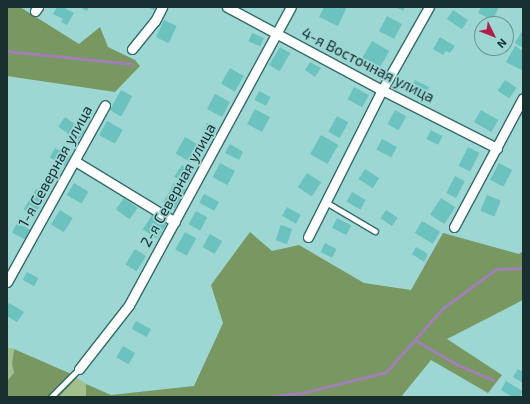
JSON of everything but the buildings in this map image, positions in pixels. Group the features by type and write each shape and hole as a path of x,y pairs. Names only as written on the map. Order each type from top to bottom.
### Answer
{"street":[{"path":"132,49 155,21 162,7"},
{"name":"4-я Восточная улица","path":"227,7 382,90 497,148"},
{"name":"2-я Северная улица","path":"79,369 129,304 291,7"},
{"path":"308,237 382,90 429,7"},
{"path":"454,227 523,98"},
{"name":"1-я Северная улица","path":"7,282 105,105"},
{"path":"75,161 175,222"}],"lane":[{"path":"326,202 375,231"},
{"path":"52,397 79,369"}],"green space":[{"path":"7,7 20,7 79,44 100,27 108,47 135,60 140,66 115,92 7,76"},
{"path":"250,232 272,251 299,245 364,283 411,290 443,233 519,254 523,251 523,300 447,339 502,375 488,393 431,360 401,397 86,397 86,384 111,395 194,386 223,323 211,285"},
{"path":"7,347 14,349 12,364 14,373 7,381"},
{"path":"14,349 77,378 59,397 7,397 7,381 14,373 12,364"},
{"path":"77,378 86,384 86,397 59,397"}],"waterway":[{"path":"7,51 132,64"},
{"path":"267,397 302,393 386,372 443,308 496,269 523,268"},
{"path":"415,340 456,364 493,380"}]}
